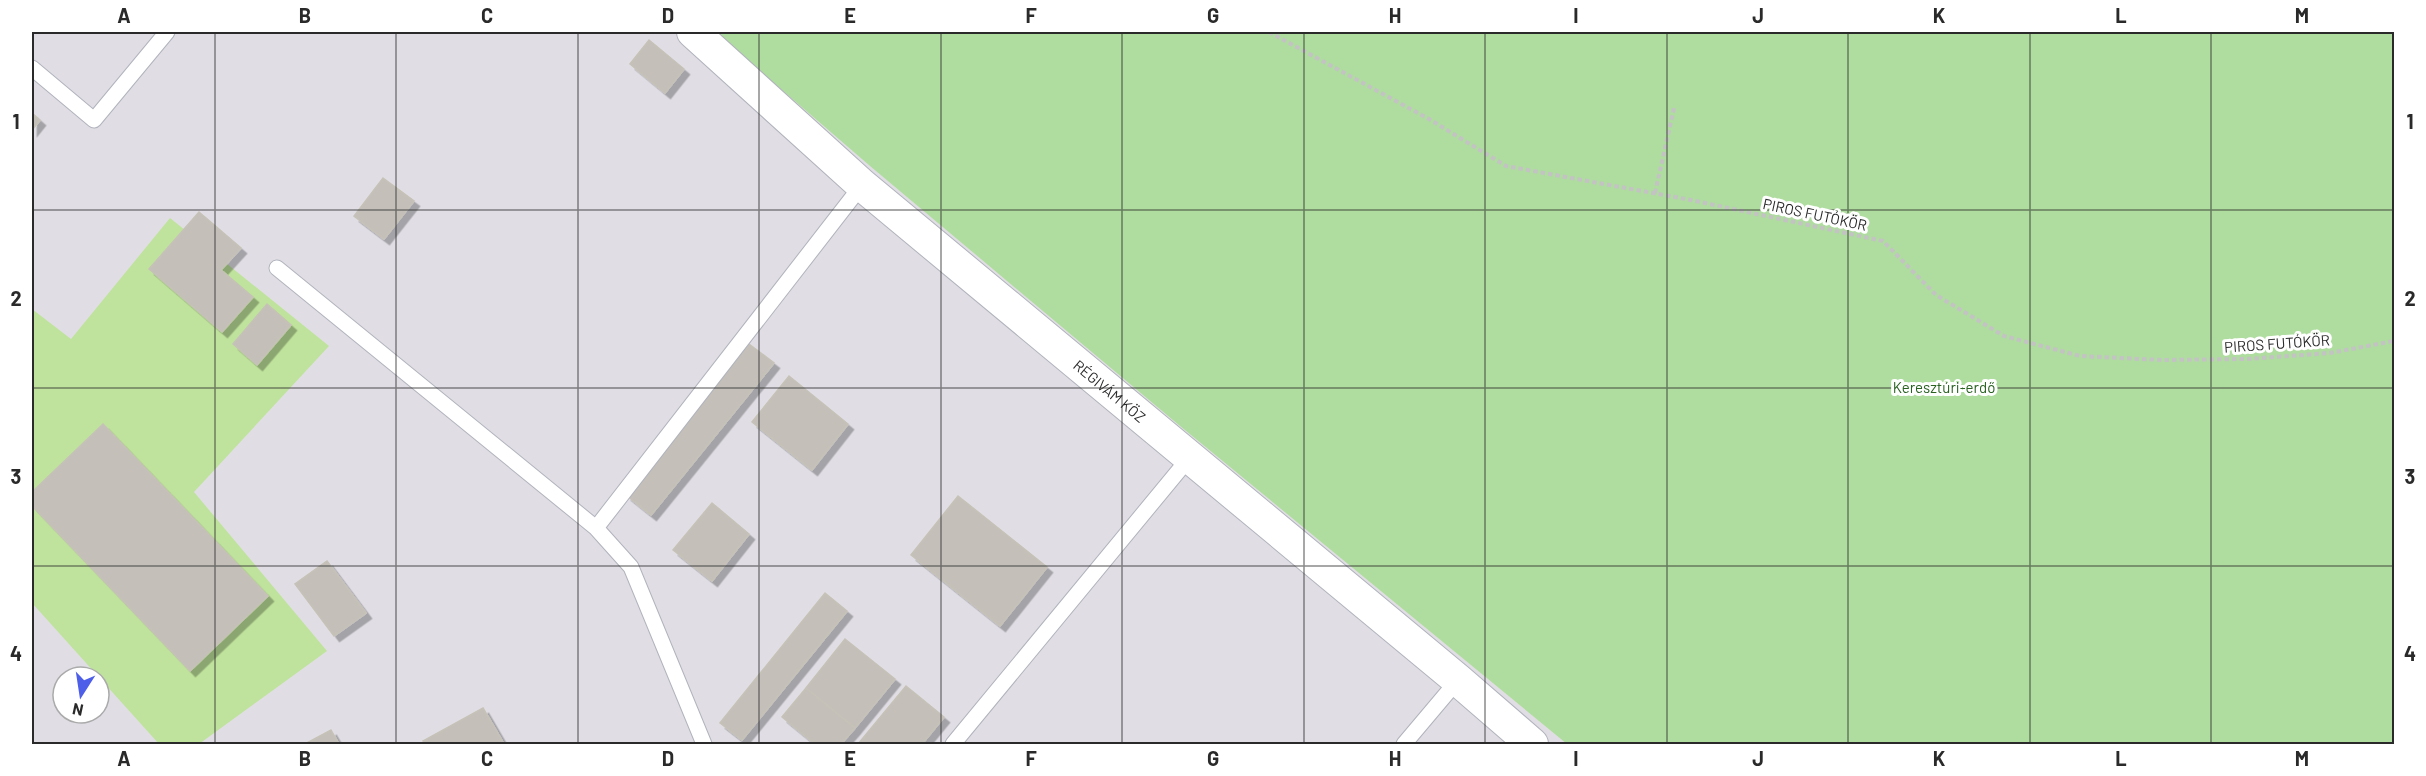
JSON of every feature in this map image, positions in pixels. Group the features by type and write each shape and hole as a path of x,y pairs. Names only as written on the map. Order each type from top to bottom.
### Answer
{"street":[{"name":"RÉGIVÁM KÖZ","path":"693,32 862,185 1532,744"}],"lane":[{"path":"32,68 94,120 167,32"},
{"path":"596,528 862,185"},
{"path":"277,268 596,528 631,567 704,744"},
{"path":"953,744 1190,457"},
{"path":"1404,744 1458,680"}],"path":[{"name":"PIROS FUTÓKÖR","path":"1269,32 1429,119 1506,166 1654,193 1883,241 1936,296 2004,336 2080,356 2162,360 2247,359 2330,353 2394,341"},
{"path":"1654,193 1674,108"}],"shaded area":[{"path":"32,32 715,32 870,166 1180,426 1567,744 32,744"}],"green space":[{"name":"Keresztúri-erdő","path":"715,32 2394,32 2394,744 1567,744 1180,426 870,166"},
{"path":"170,218 329,346 194,492 327,651 199,744 159,744 111,691 111,665 88,665 32,603 32,309 71,339"}],"building":[{"path":"649,40 684,69 665,93 630,64"},
{"path":"32,113 40,120 32,130"},
{"path":"383,178 414,201 384,239 354,216"},
{"path":"199,212 241,248 221,270 253,297 222,332 149,269"},
{"path":"267,304 291,325 257,365 233,344"},
{"path":"749,344 774,363 651,515 626,495"},
{"path":"789,376 848,424 812,470 752,422"},
{"path":"103,424 268,596 190,671 32,506 32,492"},
{"path":"958,496 1047,567 1000,626 911,555"},
{"path":"712,503 749,534 712,581 673,550"},
{"path":"327,561 366,613 334,636 295,584"},
{"path":"825,593 847,611 742,740 720,723"},
{"path":"845,639 895,679 855,728 806,688"},
{"path":"906,686 944,717 922,744 858,744"},
{"path":"806,688 855,728 841,744 815,744 782,717"},
{"path":"483,708 504,744 425,744 423,741"},
{"path":"331,730 339,744 305,744"}]}
